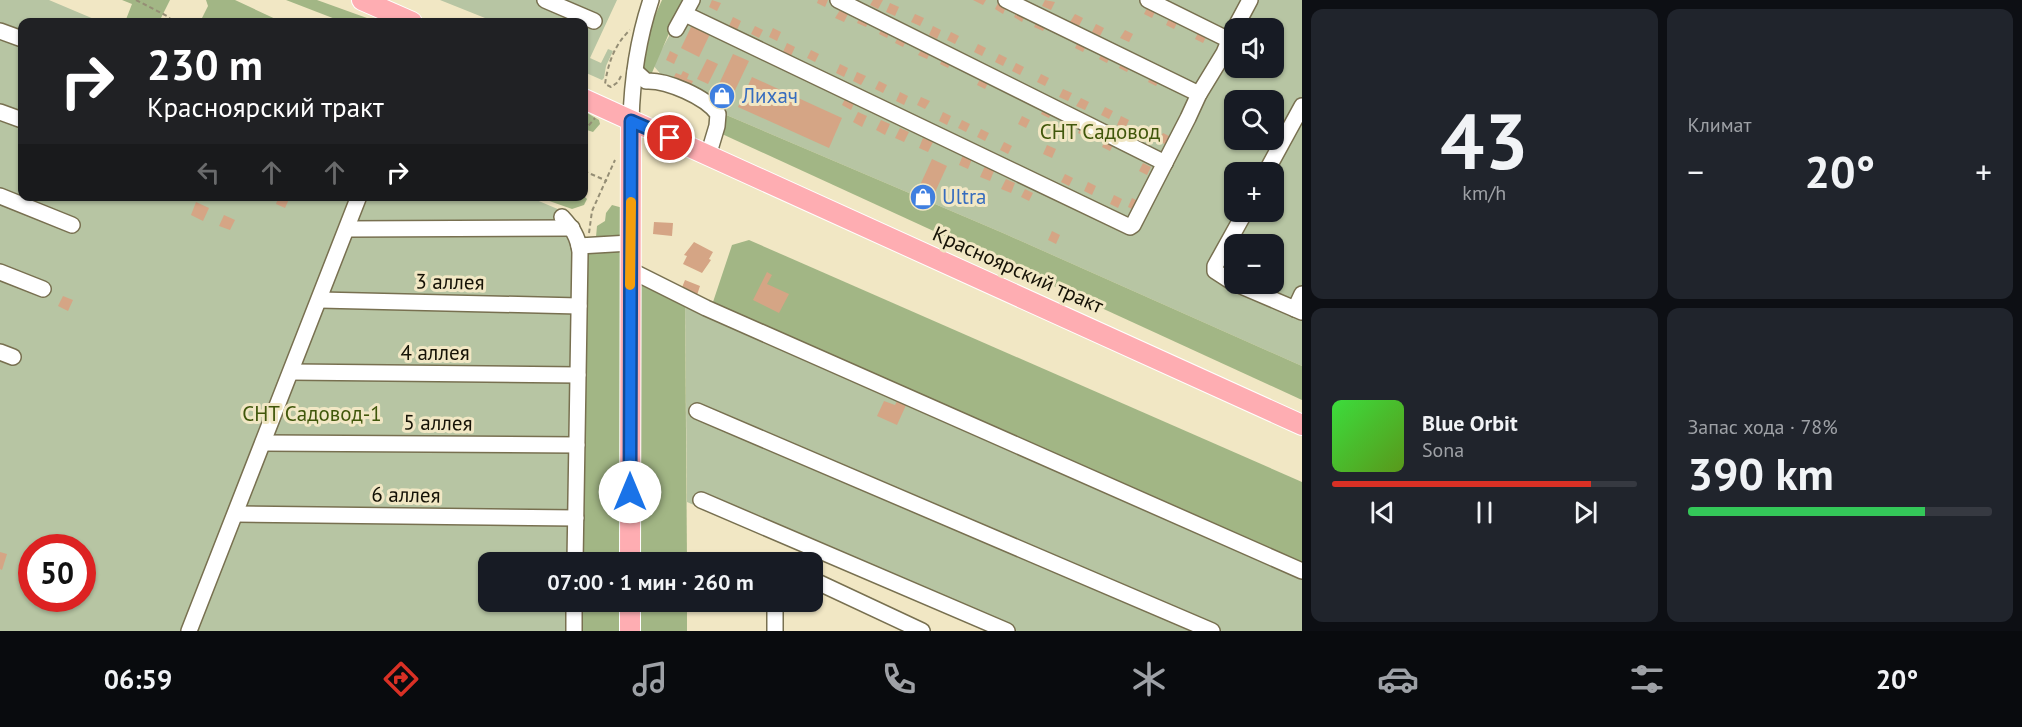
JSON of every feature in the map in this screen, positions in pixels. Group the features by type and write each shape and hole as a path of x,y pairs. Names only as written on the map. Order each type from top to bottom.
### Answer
{"main road":[{"path":"362,0 403,18"},
{"name":"Красноярский тракт","path":"588,101 1302,425"},
{"path":"630,552 631,121"},
{"path":"630,612 630,631"}],"street":[{"path":"545,0 587,18"},
{"path":"631,121 639,44 651,0"},
{"path":"838,0 1165,163"},
{"path":"1006,0 1199,93"},
{"path":"1148,0 1224,29"},
{"path":"1240,18 1250,0"},
{"path":"676,28 688,7 1130,227 1165,163 1199,93 1224,53"},
{"path":"588,18 594,21"},
{"path":"0,31 18,38"},
{"path":"635,71 646,81 664,82 711,105 718,114 717,126 708,156"},
{"path":"1271,162 1302,106"},
{"path":"0,112 18,119"},
{"path":"0,196 72,225"},
{"path":"189,631 357,201"},
{"path":"347,229 567,222 578,240 586,246 630,243"},
{"path":"1239,222 1215,266 1215,271 1232,282 1298,311 1302,294"},
{"path":"575,552 579,306 586,246"},
{"path":"630,270 706,308 1302,572"},
{"path":"0,272 43,289"},
{"name":"3 аллея","path":"320,300 579,306"},
{"name":"4 аллея","path":"291,372 578,375"},
{"path":"697,411 1212,631"},
{"name":"5 аллея","path":"264,443 577,446"},
{"path":"701,500 1007,631"},
{"name":"6 аллея","path":"236,514 576,518"},
{"path":"823,585 922,631"},
{"path":"574,612 574,631"},
{"path":"775,612 775,631"}],"path":[{"path":"136,0 170,18"},
{"path":"611,87 605,84 608,66 621,39 630,30"},
{"path":"588,127 597,116"},
{"path":"586,246 592,211 611,168 620,155"},
{"path":"588,173 607,181"}],"green space":[{"name":"СНТ Садовод-1","path":"0,0 49,0 92,18 18,18 18,201 539,201 567,213 584,239 581,552 478,552 478,612 580,612 580,631 0,631"},
{"path":"122,0 170,0 161,18 127,18 132,4"},
{"path":"206,0 235,0 273,18 202,18 208,6"},
{"path":"286,0 317,0 367,18 333,18"},
{"path":"440,0 617,0 590,58 601,63 608,49 613,51 606,66 604,78 602,80 588,74 588,18 485,18"},
{"path":"662,0 686,0 651,75 640,68 648,31"},
{"name":"СНТ Садовод","path":"689,0 1302,0 1302,366 1003,233 724,114 673,89 653,65"},
{"path":"588,113 599,120 600,124 593,132 588,130"},
{"path":"724,114 1003,233 1302,366 1302,400 722,134"},
{"path":"549,201 586,201 584,205 572,209"},
{"path":"612,205 623,208 621,552 581,552 584,239 596,237 597,226 605,221 606,213"},
{"path":"749,240 1302,482 1302,567 712,305 732,245"},
{"path":"637,282 685,300 687,552 638,552"},
{"path":"685,296 1302,567 1302,631 991,631 823,560 823,552 805,552 687,502"},
{"path":"580,612 620,612 620,631 580,631"},
{"path":"638,612 687,612 687,631 639,631"}],"building":[{"path":"712,0 721,3 717,11 709,7"},
{"path":"818,0 828,0 825,7 817,3"},
{"path":"873,0 883,0 878,9 870,5"},
{"path":"973,0 986,0 983,5"},
{"path":"1045,0 1055,2 1051,10 1042,6"},
{"path":"999,1 1007,5 1003,14 995,9"},
{"path":"890,3 899,7 895,16 886,12"},
{"path":"1148,6 1156,10 1152,18 1144,14"},
{"path":"1018,9 1026,13 1022,22 1014,17"},
{"path":"840,10 848,14 844,22 835,18"},
{"path":"861,14 870,18 866,27 857,23"},
{"path":"915,14 924,18 920,26 911,22"},
{"path":"1075,14 1083,18 1079,26 1070,22"},
{"path":"1170,16 1178,21 1174,29 1166,25"},
{"path":"733,17 741,21 737,30 729,26"},
{"path":"1038,19 1047,23 1043,31 1034,27"},
{"path":"1096,24 1104,28 1100,36 1092,32"},
{"path":"692,25 710,34 699,57 681,48"},
{"path":"883,25 891,29 887,38 879,34"},
{"path":"755,26 763,30 759,38 751,34"},
{"path":"933,26 941,30 937,39 929,35"},
{"path":"773,28 781,32 777,41 769,37"},
{"path":"1125,30 1133,34 1129,42 1120,38"},
{"path":"1199,31 1207,35 1203,43 1195,39"},
{"path":"951,32 959,36 955,44 947,40"},
{"path":"899,35 907,39 903,47 895,43"},
{"path":"1079,40 1087,44 1083,52 1075,48"},
{"path":"787,43 795,47 791,56 783,52"},
{"path":"978,44 986,48 982,56 974,52"},
{"path":"923,47 931,51 927,59 918,55"},
{"path":"811,50 819,54 815,62 807,58"},
{"path":"670,51 678,55 674,64 666,60"},
{"path":"1103,51 1111,55 1107,63 1099,59"},
{"path":"733,54 749,61 727,107 712,99"},
{"path":"999,54 1007,58 1003,66 995,62"},
{"path":"944,56 952,60 948,68 940,64"},
{"path":"707,59 718,64 708,84 697,79"},
{"path":"1123,60 1131,64 1127,72 1119,68"},
{"path":"1016,63 1024,67 1020,75 1012,71"},
{"path":"840,64 848,68 844,77 836,73"},
{"path":"683,71 689,74 687,79 693,81 690,88 672,80 676,73 681,75"},
{"path":"857,72 866,76 861,85 853,81"},
{"path":"1041,74 1049,78 1045,86 1037,82"},
{"path":"1152,74 1160,78 1156,86 1148,82"},
{"path":"752,77 842,118 829,148 738,107"},
{"path":"981,77 989,81 985,89 977,85"},
{"path":"879,81 887,85 883,93 875,89"},
{"path":"1063,89 1072,93 1068,101 1059,97"},
{"path":"900,92 908,96 904,105 896,101"},
{"path":"847,95 856,99 851,110 842,105"},
{"path":"921,97 930,101 925,109 917,105"},
{"path":"1081,98 1089,102 1085,110 1076,106"},
{"path":"1045,106 1053,110 1049,118 1041,114"},
{"path":"1105,107 1113,111 1109,119 1101,115"},
{"path":"858,112 867,116 862,127 853,122"},
{"path":"943,112 951,116 947,125 939,121"},
{"path":"1022,116 1030,120 1026,128 1018,124"},
{"path":"1121,116 1129,120 1125,129 1117,125"},
{"path":"881,120 890,124 885,135 876,130"},
{"path":"962,120 970,124 966,132 958,128"},
{"path":"1082,125 1090,129 1086,137 1078,133"},
{"path":"900,128 909,132 904,142 895,138"},
{"path":"981,129 989,133 985,141 977,137"},
{"path":"1163,133 1171,137 1167,145 1158,141"},
{"path":"923,138 933,142 928,152 919,148"},
{"path":"1106,139 1114,143 1110,151 1102,147"},
{"path":"1004,142 1012,146 1008,154 1000,150"},
{"path":"1047,145 1056,149 1052,158 1043,154"},
{"path":"963,155 972,159 968,169 959,165"},
{"path":"932,159 947,166 931,201 916,194"},
{"path":"1143,163 1151,167 1147,175 1139,171"},
{"path":"985,166 994,171 990,181 980,177"},
{"path":"1065,174 1073,178 1069,186 1061,182"},
{"path":"1006,179 1015,183 1011,193 1001,189"},
{"path":"1088,182 1096,186 1092,195 1084,191"},
{"path":"1025,189 1033,193 1029,201 1021,197"},
{"path":"1114,195 1122,199 1118,208 1110,204"},
{"path":"1132,198 1140,202 1136,211 1128,207"},
{"path":"277,201 288,201 285,208 276,204"},
{"path":"196,202 209,208 203,221 191,215"},
{"path":"224,215 235,220 230,230 219,226"},
{"path":"654,222 673,223 672,236 653,234"},
{"path":"1052,231 1060,235 1056,244 1048,240"},
{"path":"694,242 713,252 709,259 711,260 702,273 683,264 687,256 684,255"},
{"path":"767,272 772,275 767,284 789,294 779,313 753,300"},
{"path":"685,280 700,286 697,295 681,290"},
{"path":"63,296 73,300 68,311 58,306"},
{"path":"898,399 907,403 897,425 877,416 884,401 895,405"},
{"path":"0,552 7,554 2,570 0,569"}],"slow traffic":[{"path":"630,285 631,202"}],"place":[{"name":"Лихач","path":"722,96"},
{"name":"Ultra","path":"923,197"}],"route":[{"path":"630,492 631,121 670,138"}]}
